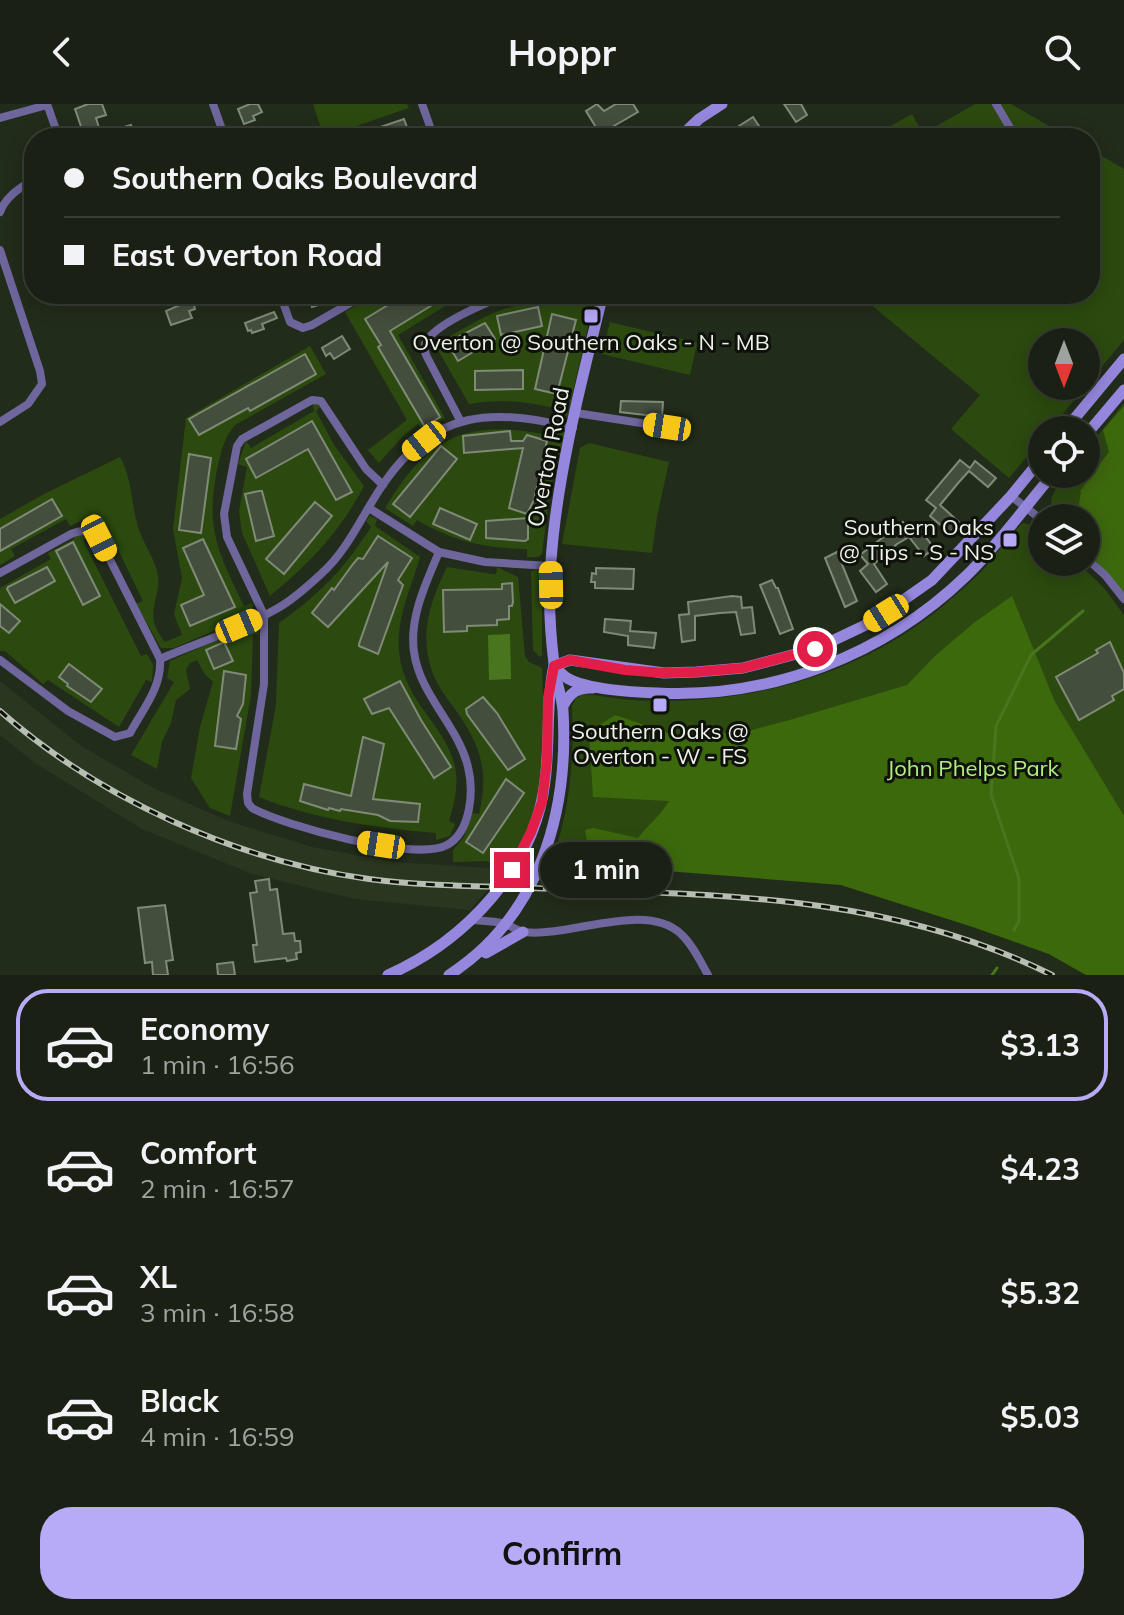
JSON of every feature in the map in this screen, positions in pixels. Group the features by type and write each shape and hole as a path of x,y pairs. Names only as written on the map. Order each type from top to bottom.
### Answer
{"street":[{"path":"0,118 47,104 55,128"},
{"path":"213,104 221,128"},
{"path":"422,104 430,128"},
{"path":"689,128 722,104"},
{"path":"996,104 1010,128"},
{"path":"0,212 15,191 24,185"},
{"path":"0,250 42,384 28,404 0,422"},
{"path":"284,304 290,322 296,326 312,325 349,304"},
{"path":"461,422 427,357 425,342 464,315 488,304"},
{"name":"Overton Road","path":"449,975 471,961 506,924 530,888 552,832 563,780 563,707 554,666 550,566 558,501 601,304"},
{"path":"1077,416 1124,359"},
{"path":"1100,418 1124,390"},
{"path":"383,485 366,469 321,401 312,400 242,439 235,454 224,523 227,537 264,615 264,684 247,794 252,808 303,828 405,848 445,847 459,835 465,822 471,789 469,769 463,752 423,683 413,647 418,606 439,552"},
{"path":"576,413 667,427"},
{"path":"160,659 264,615 290,600 325,570 383,485 410,452 424,441 473,418 506,415 573,428"},
{"path":"554,666 570,660 664,673 743,668 789,658 828,643 872,622 932,580 1028,475"},
{"path":"563,707 568,696 576,690 606,688 664,693 730,690 796,676 835,662 893,633 946,593 981,560 1041,488"},
{"path":"1011,496 1028,509"},
{"path":"369,508 439,552 485,562 550,566"},
{"path":"0,573 71,534 81,530 91,532 99,538 160,659 159,683 130,733 115,737 68,711 0,660"},
{"path":"1100,571 1124,599"},
{"path":"828,643 835,662"},
{"path":"554,666 567,678 606,688"},
{"path":"388,975 418,960 472,920 512,870 542,802 547,760 548,698 554,666"},
{"path":"664,673 664,693"},
{"path":"472,920 506,924 523,932 556,931 613,922 661,923 679,931 708,975"},
{"path":"471,961 523,932"}],"shaded area":[{"path":"510,634 511,679 489,680 488,635"},
{"path":"0,681 80,745 153,788 231,822 312,847 395,862 505,869 470,910 355,899 252,874 142,829 35,763 0,735"}],"green space":[{"path":"313,104 407,104 409,108 350,128 321,128"},
{"path":"975,104 1011,104 1053,128 933,128"},
{"path":"912,114 920,128 887,128"},
{"path":"1100,155 1124,169 1124,340 1100,369 1100,328 1028,328 1028,400 1074,400 1061,416 1028,416 1028,456 1009,478 951,429 980,395 870,304 1100,304"},
{"path":"359,304 449,304 398,335 445,418 423,430 418,424 379,463 368,450 407,420 345,312"},
{"path":"528,304 593,304 567,418 552,417 553,408 532,404 501,401 469,404 435,345 502,310"},
{"path":"610,322 697,343 690,375 602,354"},
{"path":"310,346 326,374 235,425 221,452 214,491 214,526 221,556 244,606 252,603 250,615 174,648 161,648 136,604 143,601 107,527 85,519 70,526 66,519 11,549 15,556 0,565 0,519 120,457 127,475 136,521 157,571 154,622 165,642 182,635 174,614 182,578 173,529 186,418"},
{"path":"312,403 321,406 316,411 334,445 364,486 323,546 270,596 242,533 239,511 247,467 238,464 246,441 251,448 314,411"},
{"path":"1124,403 1124,581 1100,541 1100,504 1051,504 1056,488 1100,488 1100,433"},
{"path":"1124,406 1124,594 1100,566 1100,504 1079,504 1082,488 1100,488 1100,464 1109,452 1103,430"},
{"path":"550,427 565,432 550,490 542,554 538,557 527,557 527,549 457,539 417,520 413,526 385,508 417,464 452,438 494,429 548,435"},
{"path":"589,443 669,462 652,553 562,544 580,448"},
{"path":"370,516 377,519 375,526 420,557 402,615 399,652 409,686 443,739 455,767 456,788 449,821 455,824 450,836 436,840 436,833 346,821 259,797 276,705 279,623 307,602 341,568 371,527 366,521"},
{"name":"John Phelps Park","path":"1023,523 1028,524 1028,576 1092,576 1124,615 1124,975 1086,975 1049,954 841,885 629,868 550,867 566,807 571,768 572,706 576,698 583,694 631,700 714,698 796,683 835,669 909,631 943,606 979,574"},
{"path":"72,535 91,536 83,540 141,656 147,654 153,665 152,682 146,680 119,727 48,680 43,684 5,651 0,651 0,588 51,559 48,553 74,539"},
{"path":"447,567 496,574 497,567 518,577 525,656 529,662 542,668 544,747 539,800 521,848 505,869 487,861 453,862 453,850 464,837 472,813 479,814 483,783 480,756 475,744 437,682 428,656 426,633 430,610"},
{"path":"537,569 542,575 540,657 533,650 531,572"},
{"name":"John Phelps Park","path":"1012,596 1055,702 1124,816 1124,975 1086,975 1049,954 841,885 629,868 589,852 585,830 593,828 638,838 669,801 593,797 589,732 615,715 674,735 745,732 907,685 936,655"},
{"path":"251,625 260,634 253,635 251,695 230,816 210,808 191,778 200,727 213,682 197,660 190,663 186,670 190,689 176,700 157,769 131,755 174,682 167,678 170,661"}],"building":[{"path":"88,104 102,104 106,115 96,118 99,128 82,128 75,109"},
{"path":"258,104 262,112 253,116 255,120 244,124 238,109"},
{"path":"597,104 604,111 616,104 633,104 638,112 610,128 596,128 586,111"},
{"path":"784,104 801,104 807,115 796,122"},
{"path":"753,117 760,128 740,128 739,126"},
{"path":"404,119 407,128 380,128"},
{"path":"182,304 194,304 195,309 189,311 192,318 171,325 166,311"},
{"path":"390,304 434,304 390,331 440,417 425,427 378,347 381,345 365,319"},
{"path":"538,307 542,326 501,335 497,316"},
{"path":"274,312 277,318 262,324 264,329 252,333 248,331 245,323"},
{"path":"552,314 576,320 557,394 535,389"},
{"path":"485,323 495,339 458,361 449,346 458,337"},
{"path":"342,336 350,349 334,359 330,353 326,356 322,348"},
{"path":"305,354 316,374 199,435 189,419"},
{"path":"523,370 523,389 475,390 475,371"},
{"path":"621,401 663,402 662,417 620,412"},
{"path":"312,421 352,492 336,500 308,449 256,478 246,459"},
{"path":"510,431 511,441 523,441 527,435 547,441 534,500 527,514 509,508 523,448 464,453 463,436"},
{"path":"441,446 457,459 410,517 393,504"},
{"path":"189,454 211,458 201,533 179,530"},
{"path":"960,460 970,468 975,461 996,478 988,487 969,471 959,482 940,505 959,522 950,533 930,516 936,508 926,500"},
{"path":"262,491 274,536 256,541 245,494"},
{"path":"52,499 62,516 0,551 0,529"},
{"path":"315,502 332,516 284,574 266,559"},
{"path":"440,508 477,524 470,540 433,524"},
{"path":"528,518 528,539 525,541 486,538 486,521"},
{"path":"903,522 911,533 918,527 934,548 924,556 909,537 897,544 874,564 887,584 876,592 860,571 868,564 860,555"},
{"path":"378,536 412,558 398,580 403,585 378,654 359,644 388,562 328,627 312,613 358,558 363,559"},
{"path":"203,539 235,607 190,626 181,605 204,595 183,548"},
{"path":"73,542 100,596 83,605 56,551"},
{"path":"837,552 857,601 845,607 825,558"},
{"path":"47,567 55,581 15,603 8,587"},
{"path":"596,568 634,569 633,589 595,588 595,582 591,582"},
{"path":"772,580 793,629 780,634 760,585"},
{"path":"512,583 513,602 509,606 509,619 497,620 497,625 467,626 467,631 444,632 443,590 502,589 502,584"},
{"path":"741,597 742,608 752,607 755,633 741,635 736,612 695,616 695,640 682,642 679,615 689,614 688,602"},
{"path":"0,604 20,621 9,633 0,626"},
{"path":"605,619 631,621 630,631 656,633 654,648 628,645 628,636 604,632"},
{"path":"224,642 233,661 214,669 206,650"},
{"path":"1110,642 1124,673 1124,689 1112,696 1114,700 1079,720 1056,677 1098,653 1096,650"},
{"path":"69,664 102,689 91,702 59,677"},
{"path":"224,671 246,675 243,704 237,716 241,719 236,749 215,746"},
{"path":"400,681 451,767 434,778 389,708 372,714 364,699"},
{"path":"483,697 497,713 525,759 508,770 467,714 466,709"},
{"path":"363,737 384,744 373,799 420,804 418,822 390,821 378,815 341,809 328,810 300,801 304,784 351,796"},
{"path":"506,779 524,793 483,853 466,842"},
{"path":"269,879 270,890 277,889 283,934 294,933 295,941 300,941 301,952 296,953 297,959 255,962 253,945 257,945 250,893 257,892 255,881"},
{"path":"165,905 173,960 166,961 168,975 153,975 152,962 145,963 138,908"},
{"path":"233,962 235,975 218,975 217,964"}],"waterway":[{"path":"1014,930 1019,921 1019,879 991,794 996,726 1031,655 1083,611"},
{"path":"992,975 997,968"}],"railway":[{"path":"0,711 39,743 126,798 172,821 270,858 369,879 410,883 666,893 797,903 926,927 989,948 1052,975"}],"place":[{"name":"Overton @ Southern Oaks - N - MB","path":"591,316"},
{"name":"Southern Oaks @ Tips - S - NS","path":"1010,540"},
{"name":"Southern Oaks @ Overton - W - FS","path":"660,705"}],"route":[{"path":"512,870 542,802 547,760 548,698 554,666 570,660 664,673 721,671 769,663 815,649"}]}
